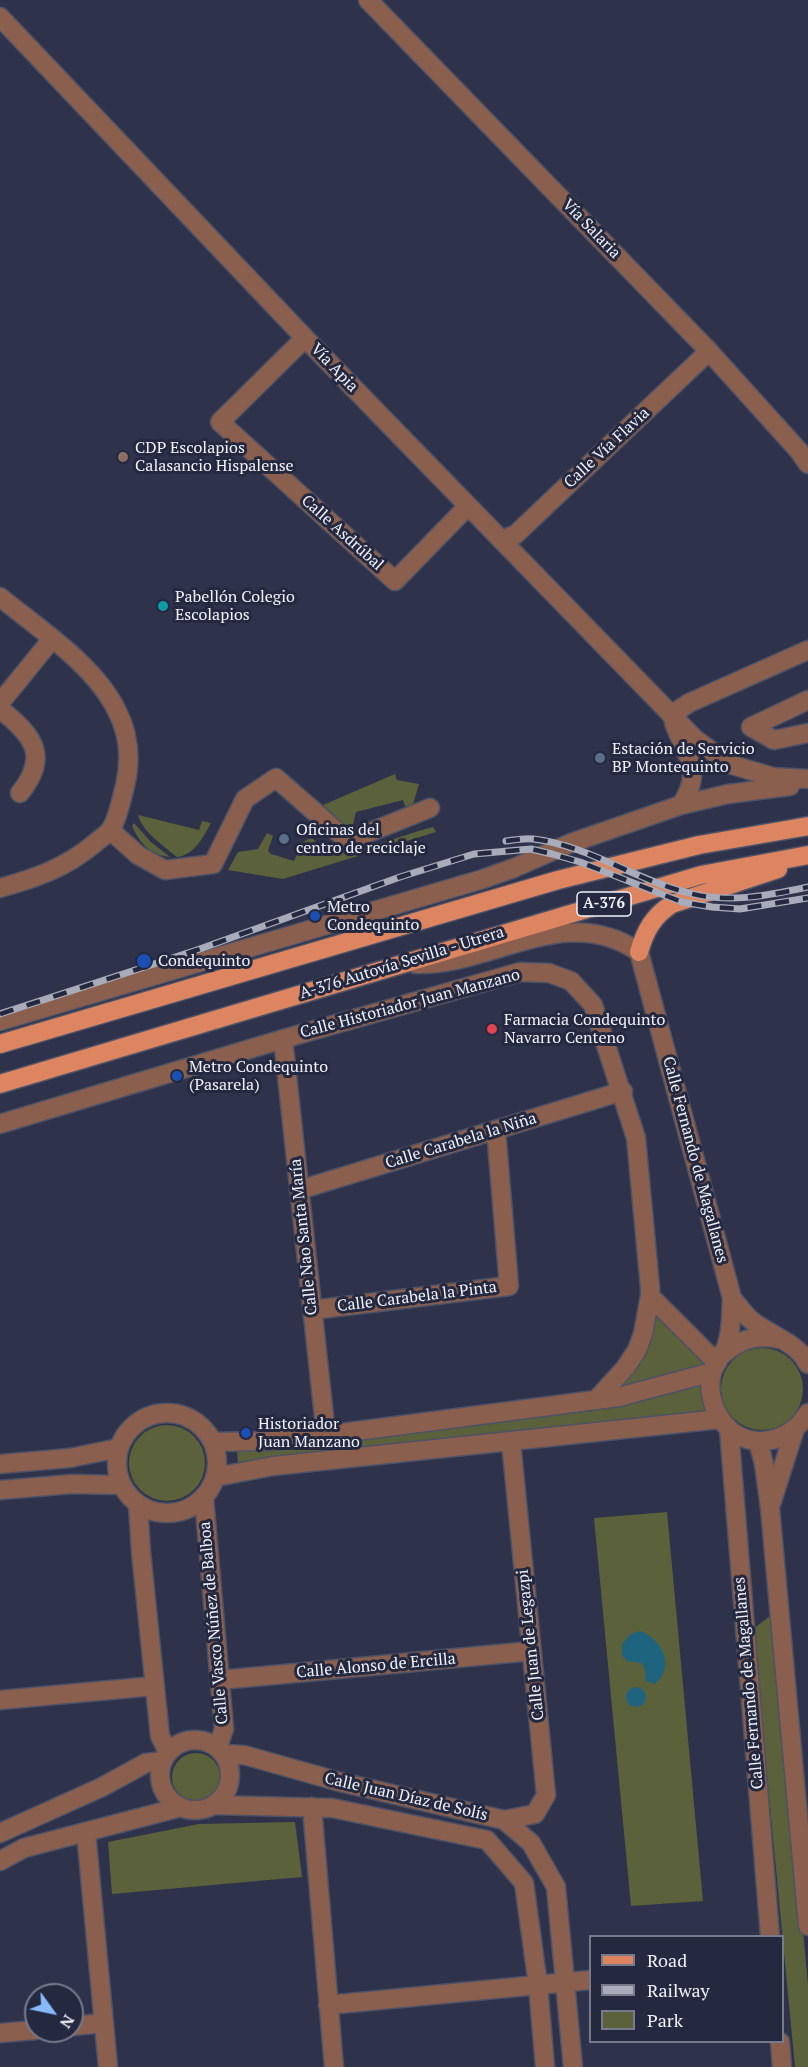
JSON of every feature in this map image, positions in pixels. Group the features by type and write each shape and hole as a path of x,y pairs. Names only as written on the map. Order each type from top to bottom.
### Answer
{"main road":[{"name":"A-376","path":"0,1044 558,880 699,845 808,826"},
{"name":"A-376 Autovía Sevilla - Utrera","path":"0,1084 701,875 808,855"},
{"path":"639,952 644,934 652,921 672,904 808,860"}],"street":[{"name":"Vía Salaria","path":"368,0 706,348 799,451 808,464"},
{"name":"Vía Apia","path":"0,17 305,338 671,715 711,753 729,764 779,783"},
{"name":"Calle Asdrúbal","path":"305,338 220,422 395,580 468,506"},
{"name":"Calle Vía Flavia","path":"501,540 515,535 524,527 704,356 706,348"},
{"path":"0,597 82,666 99,684 117,710 128,743 128,773 118,814 110,830 59,869 0,888"},
{"path":"0,703 51,639"},
{"path":"671,715 689,703 808,650"},
{"path":"808,700 751,727 774,740 808,733"},
{"path":"0,709 22,726 34,745 35,767 29,782 20,793"},
{"name":"Vía Apia","path":"671,715 691,766 692,784 681,805"},
{"path":"779,783 797,767 808,766"},
{"path":"110,830 138,855 165,870 213,864 245,799 276,778 348,841 430,808"},
{"path":"0,1021 483,879 571,843 681,805 779,783 808,781"},
{"path":"402,963 448,962 545,935 570,932 612,938 639,952"},
{"name":"Calle Fernando de Magallanes","path":"639,952 732,1298 730,1329 710,1388 712,1405 724,1424 770,1935"},
{"name":"Calle Historiador Juan Manzano","path":"0,1124 366,1012 520,972 549,972 571,981 593,1005 636,1138 650,1287 643,1334 637,1350 626,1367 596,1400"},
{"name":"Calle Nao Santa María","path":"283,1039 326,1435"},
{"name":"Calle Carabela la Niña","path":"299,1190 622,1091"},
{"name":"Calle Carabela la Pinta","path":"312,1310 509,1286 496,1130"},
{"path":"650,1296 717,1363"},
{"path":"732,1298 750,1319 794,1346 808,1364"},
{"path":"213,1442 271,1441 326,1435 619,1397 717,1363 733,1345 748,1338 764,1336 780,1339"},
{"path":"174,1412 197,1422 213,1442 218,1459 216,1477 204,1498 184,1511 160,1513 138,1505 122,1485 116,1467 119,1448 128,1431 148,1416 174,1412"},
{"path":"770,1508 795,1429 808,1413"},
{"path":"216,1477 273,1466 511,1442 724,1424 742,1437 758,1441 778,1438 795,1429"},
{"path":"758,1441 764,1464 770,1508 808,1926"},
{"name":"Calle Juan de Legazpi","path":"504,1820 535,1814 546,1795 511,1442"},
{"path":"0,1464 70,1458 119,1448"},
{"path":"0,1490 72,1484 122,1485"},
{"name":"Calle Vasco Núñez de Balboa","path":"204,1498 224,1729 221,1750 231,1772 227,1791 214,1805"},
{"path":"138,1505 154,1686 160,1736 165,1756 160,1779 166,1796 181,1808"},
{"name":"Calle Alonso de Ercilla","path":"220,1680 532,1651"},
{"path":"0,1700 154,1686"},
{"name":"Calle Vasco Núñez de Balboa","path":"0,1833 165,1756 183,1741 201,1739 221,1750"},
{"name":"Calle Juan Díaz de Solís","path":"221,1750 340,1782 504,1820 531,1844 556,1887 573,2067"},
{"path":"0,1861 24,1848 181,1808 198,1810 214,1805"},
{"name":"Calle Juan Díaz de Solís","path":"214,1805 332,1808 486,1840 524,1882 538,1985 545,2067"},
{"path":"312,1807 334,2067"},
{"path":"86,1832 108,2067"},
{"path":"328,2005 589,1980"},
{"path":"84,2025 104,2023"},
{"path":"0,2033 24,2031"},
{"path":"780,2043 782,2067"}],"green space":[{"path":"395,774 397,780 419,784 411,811 407,811 403,800 356,812 352,829 347,830 335,823 323,805"},
{"path":"138,815 199,830 202,821 211,823 194,849 177,857 149,833"},
{"path":"134,823 151,842 170,857 157,854 147,848 135,832 132,826"},
{"path":"433,827 436,832 283,879 228,870 238,852 258,849 267,833 273,836 268,851 294,861 302,843 308,839 313,839 324,850 335,844 352,849"},
{"path":"655,1308 708,1363 703,1369 613,1394"},
{"path":"762,1348 778,1351 791,1360 800,1373 803,1389 800,1405 791,1418 778,1427 762,1430 746,1427 733,1418 724,1405 721,1389 724,1373 733,1360 746,1351"},
{"path":"702,1381 701,1397 707,1415 238,1464 237,1451 593,1411"},
{"path":"167,1425 181,1428 194,1436 202,1449 205,1463 202,1477 194,1490 181,1498 167,1501 153,1498 140,1490 132,1477 129,1463 132,1449 140,1436 153,1428"},
{"path":"667,1512 703,1901 631,1906 594,1518"},
{"path":"774,1613 808,1985 808,2067 795,2067 753,1629"},
{"path":"191,1753 201,1753 213,1760 220,1772 220,1782 213,1794 201,1801 191,1801 176,1790 172,1782 172,1772 183,1757"},
{"path":"295,1822 302,1877 112,1894 108,1842 199,1824"}],"water":[{"path":"640,1631 655,1640 664,1654 665,1669 655,1684 646,1681 642,1663 627,1661 622,1655 622,1644 631,1634"},
{"path":"636,1687 643,1690 646,1697 643,1704 636,1707 629,1704 626,1697 629,1690"}],"railway":[{"path":"506,841 530,839 553,842 666,886 700,896 746,897 808,887"},
{"path":"0,1014 197,950 400,877 474,854 531,849 580,862 682,902 712,907 740,909 808,898"}],"place":[{"name":"CDP Escolapios Calasancio Hispalense","path":"123,457"},
{"name":"Pabellón Colegio Escolapios","path":"163,606"},
{"name":"Estación de Servicio BP Montequinto","path":"600,758"},
{"name":"Oficinas del centro de reciclaje","path":"284,839"},
{"name":"Metro Condequinto","path":"315,916"},
{"name":"Condequinto","path":"144,961"},
{"name":"Farmacia Condequinto Navarro Centeno","path":"492,1029"},
{"name":"Metro Condequinto (Pasarela)","path":"177,1076"},
{"name":"Historiador Juan Manzano","path":"246,1433"}]}
